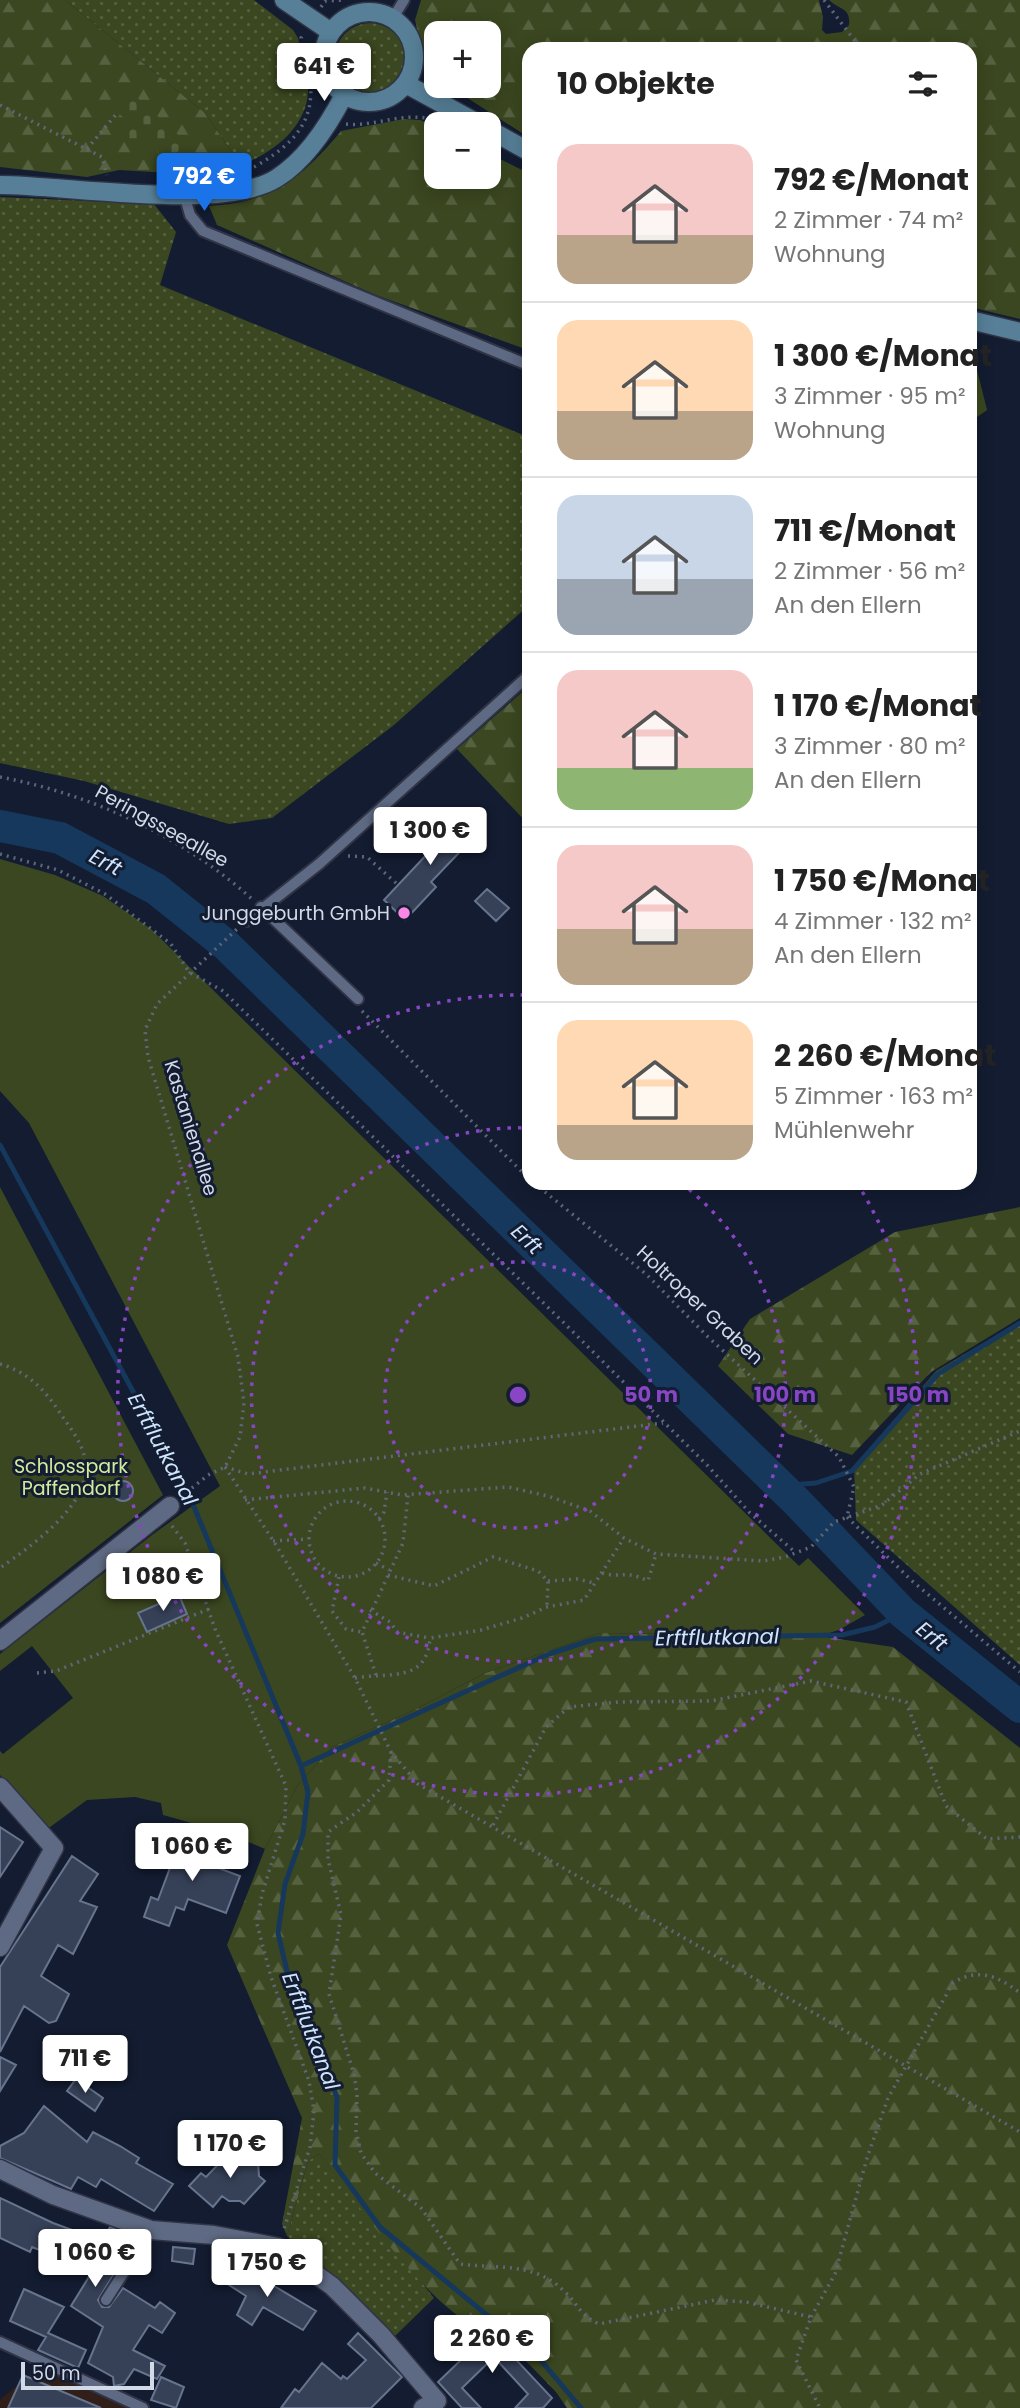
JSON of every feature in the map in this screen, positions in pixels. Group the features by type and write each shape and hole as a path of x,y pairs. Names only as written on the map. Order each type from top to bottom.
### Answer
{"main road":[{"path":"284,0 331,32"},
{"path":"379,13 393,19 408,33 412,43 414,64 406,84 388,99 377,102 355,100 344,95 335,87 324,66 326,42 331,32 342,20 356,14 379,13"},
{"path":"406,84 457,112"},
{"path":"0,185 184,194 234,192 276,179 310,149 331,120 344,95"},
{"path":"501,136 522,149"},
{"path":"977,322 1020,332"}],"street":[{"path":"0,1642 166,1510"},
{"path":"0,1787 54,1848 0,1947"},
{"path":"0,2169 52,2195 151,2230 215,2235 278,2247 342,2296 381,2335 430,2405"}],"lane":[{"path":"393,19 404,0"},
{"path":"184,194 190,215 203,231 522,363"},
{"path":"247,921 261,907 329,855 522,681"},
{"path":"261,907 358,999"},
{"path":"107,2300 151,2230"},
{"path":"0,2342 143,2408"}],"path":[{"path":"824,0 856,42"},
{"path":"250,169 279,152 300,127 312,103 331,120 360,124 414,115 424,118"},
{"path":"0,105 87,149 105,162 105,191"},
{"path":"87,149 118,112"},
{"name":"Peringsseeallee","path":"0,777 42,785 90,801 155,834 230,879 261,907"},
{"path":"0,854 58,870 105,894 171,944 189,972 223,991 663,1423 750,1513 795,1552"},
{"path":"329,855 367,857 396,883"},
{"name":"Kastanienallee","path":"225,1468 240,1437 244,1403 238,1357 148,1057 145,1030 157,1004 247,921"},
{"path":"358,999 363,1013 522,1172"},
{"name":"Holtroper Graben","path":"543,1190 646,1274 708,1337 839,1457 853,1487 847,1517"},
{"path":"0,1364 43,1387 78,1440 86,1470 79,1497 51,1526 0,1568"},
{"path":"278,2247 310,2147 314,2111 309,2081 271,1977 257,1924 262,1894 285,1820 286,1786 215,1629 185,1544 166,1510 208,1475 225,1468 248,1474 663,1423"},
{"path":"245,1500 365,1488 408,1495 508,1487 548,1496 590,1511 624,1538 656,1554 763,1561 811,1547 834,1522 882,1505 934,1466 1020,1431"},
{"path":"225,1468 273,1541 355,1678 391,1752 418,1784 1020,2132"},
{"path":"338,1490 340,1502"},
{"path":"379,1519 384,1512 387,1492"},
{"path":"376,1675 362,1632 403,1544 408,1495"},
{"path":"340,1502 360,1504 379,1519 385,1542 376,1563 364,1573 339,1577 317,1563 308,1539 316,1516 325,1508 340,1502"},
{"path":"847,1517 911,1580 1020,1672"},
{"path":"370,1610 390,1622 397,1632 430,1638 481,1630 523,1618 547,1607 584,1601 624,1538"},
{"path":"273,1541 308,1539"},
{"path":"602,1573 612,1576 631,1572 648,1581 656,1554"},
{"path":"376,1563 388,1573 434,1586 493,1557 538,1571 548,1581 547,1607"},
{"path":"339,1577 332,1611 345,1629 362,1632"},
{"path":"548,1581 577,1579 595,1584"},
{"path":"37,1673 56,1671 209,1609"},
{"path":"355,1678 407,1673 423,1664 429,1654 430,1638"},
{"path":"493,1825 547,1727 569,1707 618,1702 711,1701 811,1681 906,1702 946,1806 987,1839 1020,1837"},
{"path":"391,1752 389,1780 357,1812 328,1832 328,1859 341,1915 329,1993 354,2074 357,2094 356,2131 360,2153 375,2173 421,2208 460,2264 521,2267 545,2275 566,2292 582,2316 599,2324 715,2300 746,2302 811,2317"},
{"path":"820,2408 796,2360 811,2317 835,2274 880,2119 905,2064 953,1983 964,1975 980,1973 997,1978 1020,1993"}],"shaded area":[{"path":"39,2367 127,2408 0,2408 0,2400"}],"green space":[{"path":"0,0 65,0 205,113 231,151 233,168 187,174 119,170 87,177 0,167"},
{"path":"65,0 254,0 293,30 298,38 308,91 301,118 293,130 271,149 233,168 231,151 205,113"},
{"path":"421,0 819,0 823,17 822,30 826,34 842,32 849,25 846,12 829,0 1020,0 1020,319 977,309 977,42 522,42 522,133 501,120 501,112 489,112 468,98 501,98 501,21 424,21 424,59 415,20"},
{"path":"370,23 395,33 405,58 395,83 370,93 345,83 335,58 345,33"},
{"path":"132,93 187,143 171,158 158,152 148,139 133,147 124,139 129,123 113,108 124,96"},
{"path":"404,119 420,120 424,122 424,189 501,189 501,160 522,170 522,348 376,295 217,225 209,206 250,199 284,185 341,131"},
{"path":"0,197 154,204 176,232 160,285 522,435 522,611 394,725 272,818 229,824 84,781 0,763"},
{"path":"977,370 987,410 977,417"},
{"path":"522,692 522,818 457,749"},
{"path":"0,859 55,875 103,896 151,929 799,1566 808,1558 865,1615 839,1630 819,1636 600,1633 485,1673 416,1709 332,1747 297,1786 265,1849 227,1833 163,1815 161,1803 135,1797 87,1800 46,1830 0,1775 0,1751 3,1754 73,1698 32,1646 0,1671 0,1654 152,1535 220,1486 29,1123 0,1091"},
{"name":"Schlosspark Paffendorf","path":"0,1187 163,1495 0,1623"},
{"path":"1020,1207 1020,1318 931,1372 852,1455 788,1434 718,1366 750,1319 895,1232"},
{"path":"1020,1321 1020,1665 856,1520 854,1466 936,1371"},
{"path":"600,1633 819,1636 893,1647 1020,1748 1020,2408 567,2408 556,2392 490,2324 483,2330 462,2319 417,2278 373,2226 319,2154 308,2161 287,2236 282,2224 302,2118 227,1945 265,1849 297,1786 332,1747 416,1709 485,1673"},
{"path":"319,2154 434,2298 395,2336 287,2236 308,2161"}],"building":[{"path":"455,815 476,835 431,882 436,887 405,920 384,900 430,851 425,846"},
{"path":"487,889 509,908 496,921 475,901"},
{"path":"123,1481 130,1484 133,1491 130,1498 123,1501 116,1498 113,1491 116,1484"},
{"path":"179,1595 187,1614 147,1632 138,1613"},
{"path":"0,1827 23,1842 0,1877"},
{"path":"184,1830 205,1838 197,1860 240,1876 226,1913 188,1899 184,1910 176,1907 169,1926 144,1917 151,1897 158,1900"},
{"path":"72,1856 98,1874 80,1901 97,1907 73,1954 58,1945 41,1976 69,1994 56,2021 49,2023 24,2006 0,2052 0,1967"},
{"path":"0,2057 16,2065 0,2091"},
{"path":"76,2079 103,2098 95,2111 67,2091"},
{"path":"44,2106 87,2142 93,2132 139,2158 136,2163 173,2184 154,2211 101,2179 96,2187 78,2177 71,2189 0,2158 0,2146 24,2133"},
{"path":"235,2147 258,2162 259,2176 265,2181 244,2204 240,2201 229,2201 222,2196 213,2207 189,2186 201,2173 206,2177"},
{"path":"0,2198 53,2223 102,2241 110,2227 137,2237 98,2300 102,2307 109,2307 123,2288 155,2308 160,2302 175,2313 162,2333 149,2325 133,2350 165,2366 157,2379 134,2369 124,2384 114,2386 113,2377 88,2363 103,2327 71,2306 95,2267 52,2251 50,2254 32,2247 30,2252 0,2238"},
{"path":"173,2247 195,2249 193,2264 172,2261"},
{"path":"234,2262 316,2311 303,2330 263,2307 252,2325 237,2315 246,2296 229,2285 233,2278 227,2273"},
{"path":"24,2289 64,2307 48,2333 86,2350 78,2368 38,2350 46,2337 10,2321"},
{"path":"490,2332 552,2398 543,2408 515,2408 528,2394 494,2357 462,2388 481,2408 462,2408 438,2382"},
{"path":"358,2333 402,2377 371,2408 281,2408 295,2389 299,2392 322,2363 341,2379 343,2376 347,2379 366,2360 348,2344"},
{"path":"23,2375 101,2408 8,2408"},
{"path":"161,2377 184,2387 176,2408 151,2400"}],"waterway":[{"name":"Erft","path":"0,826 60,838 156,889 226,945 797,1502 903,1613 1020,1707"},
{"name":"Erftflutkanal","path":"0,1145 190,1497 301,1766 308,1792 303,1834 285,1884 278,1933 290,1984 337,2097 335,2165 380,2227 539,2358 581,2408"},
{"path":"778,1486 816,1483 852,1471 938,1374 1020,1323"},
{"name":"Erftflutkanal","path":"301,1766 549,1654 595,1639 842,1635 875,1627 903,1613"}],"place":[{"name":"Junggeburth GmbH","path":"404,913"}]}
